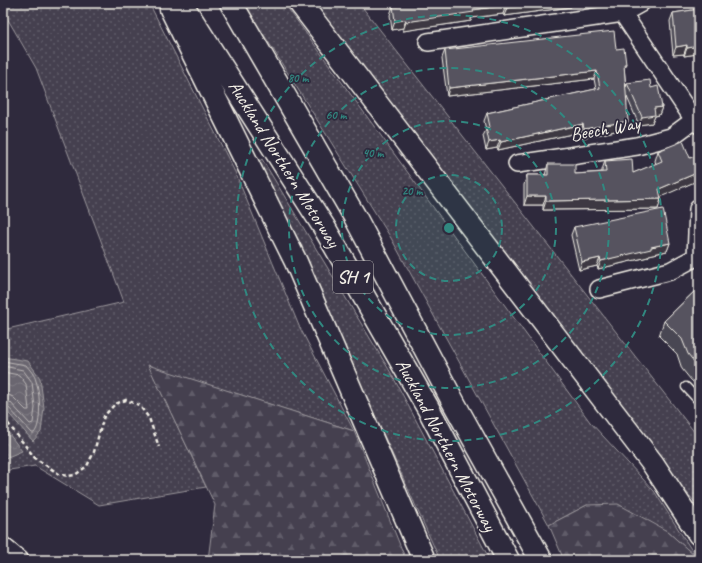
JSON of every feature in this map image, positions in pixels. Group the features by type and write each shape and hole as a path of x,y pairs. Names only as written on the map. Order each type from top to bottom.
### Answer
{"highway":[{"path":"168,3 296,262 424,560"},
{"name":"Auckland Northern Motorway","path":"181,3 324,227 428,408 508,560"},
{"name":"Auckland Northern Motorway","path":"231,3 355,217 455,405 541,560"},
{"path":"300,3 653,464 698,533"}],"street":[{"path":"428,42 641,3"},
{"path":"619,8 697,123"},
{"name":"Beech Way","path":"517,164 637,146 671,137 697,123"},
{"path":"598,289 670,271 696,257 699,208"},
{"path":"3,546 20,560"}],"lane":[{"path":"686,387 699,401"}],"path":[{"path":"3,418 35,458 58,474 68,476 75,475 87,466 94,452 104,416 115,404 126,400 139,405 149,418 159,447"}],"green space":[{"path":"3,3 149,3 235,172 299,326 354,431 149,366 206,487 99,505 35,466 3,471 3,330 124,302 36,68 3,11"},
{"path":"244,3 284,3 590,422 654,491 696,557 667,531 587,505 549,525 391,238"},
{"path":"309,3 359,3 699,438 699,507 667,469"},
{"path":"262,159 391,373 490,560 440,560 295,238 256,164"},
{"path":"148,365 354,431 406,560 208,560 215,505"},
{"path":"618,504 667,531 698,560 564,560 549,525 587,505"}],"water":[{"path":"3,357 28,361 40,378 44,408 41,432 33,441 3,407"},
{"path":"3,426 22,451 3,459"}],"building":[{"path":"397,3 542,3 507,8 506,5 473,10 474,12 406,22 406,20 395,21 393,6 398,6"},
{"path":"699,9 699,46 687,48 687,45 676,47 673,13"},
{"path":"614,31 616,49 624,48 628,121 584,129 583,124 501,142 500,140 489,142 486,128 490,127 487,113 600,88 597,71 449,88 445,50"},
{"path":"650,80 651,88 658,86 662,107 654,108 655,115 642,117 627,83"},
{"path":"683,141 690,158 697,155 699,160 699,172 659,189 661,199 546,201 546,196 527,196 527,175 548,175 548,164 575,164 575,174 606,172 605,161 632,159 633,173 662,161 658,151"},
{"path":"663,209 670,243 601,261 600,258 582,262 574,227"},
{"path":"699,287 699,368 688,354 682,339 664,321"}]}
